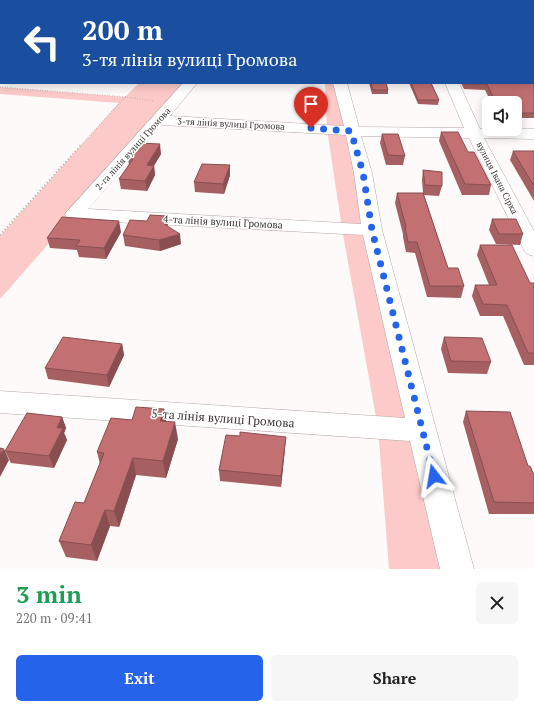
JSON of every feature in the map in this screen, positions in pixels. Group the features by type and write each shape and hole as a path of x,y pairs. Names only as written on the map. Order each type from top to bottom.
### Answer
{"street":[{"name":"2-га лінія вулиці Громова","path":"74,214 189,84"},
{"path":"340,84 351,131 363,173 372,230 457,569"},
{"name":"вулиця Івана Сірка","path":"452,84 474,133 534,250"},
{"name":"3-тя лінія вулиці Громова","path":"158,120 351,131 534,134"},
{"name":"4-та лінія вулиці Громова","path":"74,214 372,230"},
{"name":"5-та лінія вулиці Громова","path":"0,402 422,430"}],"path":[{"path":"0,87 125,97 173,104"},
{"path":"0,235 125,97"}],"shaded area":[{"path":"138,84 189,84 0,299 0,236 119,103 0,94 0,87 125,97"},
{"path":"325,84 340,84 457,569 389,569 378,428 342,229 327,129"}],"building":[{"path":"371,84 386,84 388,90 373,90"},
{"path":"411,84 431,84 439,100 418,100"},
{"path":"487,84 534,84 534,113 522,113 522,96 493,96"},
{"path":"441,132 458,132 468,152 474,152 491,185 465,184"},
{"path":"382,134 398,134 405,156 388,155"},
{"path":"139,143 160,144 147,165 154,166 145,181 119,179 133,159 128,159"},
{"path":"513,151 534,151 534,186"},
{"path":"202,164 230,165 223,184 194,182"},
{"path":"423,170 442,172 442,186 425,185"},
{"path":"397,193 423,193 448,268 458,268 464,286 430,286 417,242 408,242 406,227"},
{"path":"150,215 167,216 164,224 180,234 159,240 123,235 130,220 147,221"},
{"path":"62,217 119,221 104,248 76,246 80,240 47,238"},
{"path":"492,219 516,219 523,234 499,234"},
{"path":"480,245 512,245 530,283 534,283 534,353 528,353 507,305 483,304 475,285 497,285"},
{"path":"63,337 122,344 107,375 45,368"},
{"path":"444,337 482,338 491,362 451,361"},
{"path":"136,407 164,409 160,421 175,422 163,461 133,458 114,511 105,510 91,545 59,541 75,502 84,503 104,453 97,452 111,418 132,420"},
{"path":"466,411 510,412 528,466 530,466 534,475 534,503 494,502"},
{"path":"27,413 62,417 57,428 63,428 49,456 5,451"},
{"path":"240,432 286,437 281,476 219,470 226,435 240,436"},
{"path":"0,448 4,449 0,455"}],"route":[{"path":"311,128 351,131 363,173 372,230 434,476"}]}
